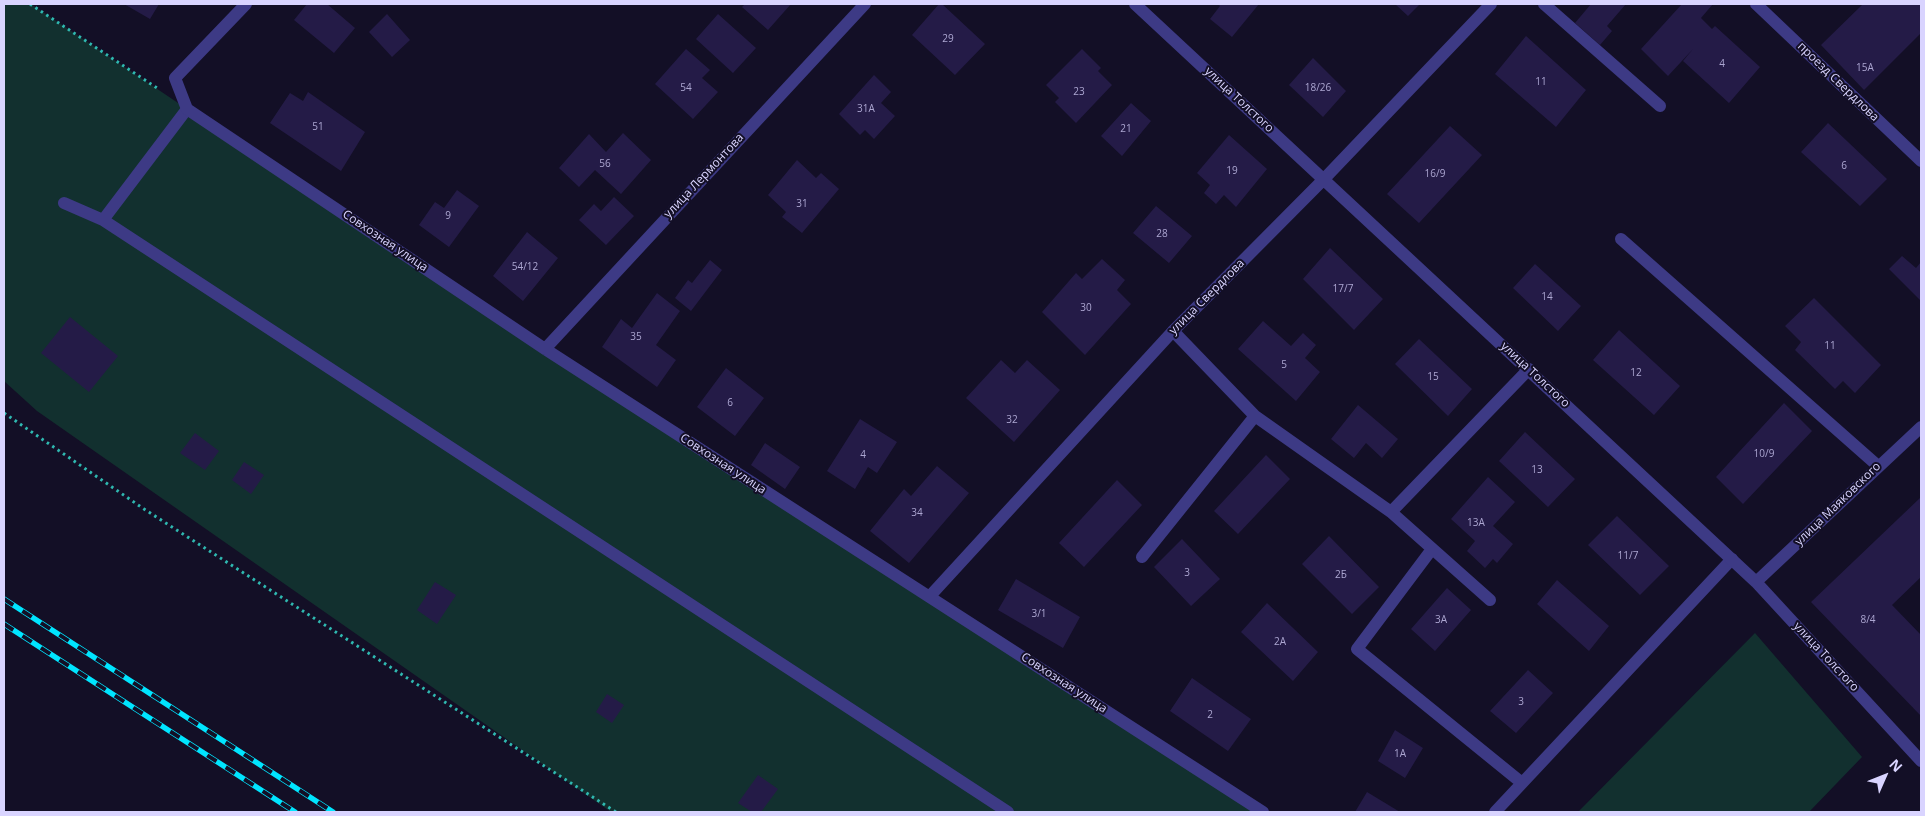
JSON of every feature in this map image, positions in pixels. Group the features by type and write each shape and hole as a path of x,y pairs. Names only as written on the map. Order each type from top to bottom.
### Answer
{"street":[{"path":"103,220 187,109 175,78 246,4"},
{"name":"улица Лермонтова","path":"544,349 865,4"},
{"name":"улица Толстого","path":"1135,4 1756,582 1921,761"},
{"name":"улица Свердлова","path":"930,596 1173,331 1324,179 1491,4"},
{"path":"1544,4 1660,106"},
{"name":"проезд Свердлова","path":"1756,4 1921,161"},
{"name":"Совхозная улица","path":"187,109 544,349 1263,812"},
{"path":"64,203 103,220 1008,812"},
{"path":"1621,239 1878,466"},
{"path":"1173,331 1256,416 1390,512 1490,600"},
{"path":"1390,512 1529,369"},
{"path":"1142,557 1256,416"},
{"name":"улица Маяковского","path":"1756,582 1921,427"},
{"path":"1432,549 1357,650 1522,783"},
{"path":"1495,812 1732,559"}],"path":[{"path":"30,4 187,109"},
{"path":"4,414 144,509 616,812"}],"green space":[{"path":"4,4 31,4 187,109 1263,812 611,812 37,411 4,381"},
{"path":"1755,633 1862,757 1809,812 1578,812"}],"building":[{"path":"124,4 159,4 150,19"},
{"path":"307,4 327,4 355,28 334,53 294,20"},
{"path":"745,4 791,4 768,30 742,7"},
{"path":"939,4 942,4 985,44 955,75 912,35"},
{"path":"1218,4 1259,4 1232,37 1210,19 1220,6"},
{"path":"1395,4 1420,4 1408,16"},
{"path":"1591,4 1626,4 1607,26 1612,31 1600,45 1575,23"},
{"path":"1682,4 1713,4 1701,18 1712,29 1715,26 1760,67 1729,103 1683,61 1693,49 1668,76 1641,49"},
{"path":"1863,4 1921,4 1921,33 1864,90 1821,45"},
{"path":"387,14 410,40 392,57 369,32"},
{"path":"718,14 756,48 733,73 696,39"},
{"path":"1526,36 1586,90 1556,127 1495,74"},
{"path":"686,49 710,70 702,78 718,92 693,119 655,84"},
{"path":"1082,49 1101,68 1098,71 1112,85 1076,123 1055,102 1059,98 1046,85"},
{"path":"1313,58 1346,91 1323,117 1289,85"},
{"path":"874,75 891,92 881,103 895,116 874,139 865,130 860,135 839,114"},
{"path":"308,92 365,132 341,171 270,123 290,93 303,101"},
{"path":"1131,103 1151,121 1122,156 1101,136"},
{"path":"1828,123 1887,179 1860,206 1801,152"},
{"path":"1450,126 1482,155 1419,223 1387,194"},
{"path":"623,133 651,160 621,194 595,170 579,187 559,168 589,134 606,152"},
{"path":"1229,135 1267,169 1236,207 1224,195 1216,204 1204,193 1210,185 1197,173"},
{"path":"797,160 816,178 821,173 839,189 802,233 782,217 786,212 768,195"},
{"path":"457,190 479,206 449,247 419,225 435,202 444,208"},
{"path":"614,197 634,216 606,245 579,220 594,204 601,211"},
{"path":"1156,206 1192,236 1169,263 1133,233"},
{"path":"527,232 558,258 523,301 493,276"},
{"path":"1330,248 1383,299 1354,330 1303,279"},
{"path":"1902,256 1916,268 1921,262 1921,301 1889,269"},
{"path":"1102,259 1125,280 1117,290 1131,304 1085,355 1042,312 1076,273 1082,279"},
{"path":"710,260 722,270 691,311 675,298 688,280 692,283"},
{"path":"1535,264 1581,306 1558,331 1513,288"},
{"path":"657,293 680,311 656,345 676,360 657,387 602,347 621,319 632,328"},
{"path":"1814,298 1881,365 1855,393 1843,381 1835,389 1795,350 1801,342 1785,326"},
{"path":"70,317 118,356 89,392 41,353"},
{"path":"1263,321 1291,346 1303,333 1316,345 1305,358 1320,372 1296,401 1238,349"},
{"path":"1619,330 1680,386 1654,415 1593,360"},
{"path":"1419,339 1472,389 1448,416 1395,364"},
{"path":"1001,360 1015,373 1027,360 1060,390 1014,442 966,398"},
{"path":"726,368 764,398 735,436 697,407"},
{"path":"1784,403 1812,431 1743,504 1716,477"},
{"path":"1358,405 1398,439 1382,458 1366,443 1354,458 1331,439"},
{"path":"860,419 897,442 877,473 868,467 855,489 827,471"},
{"path":"1525,432 1575,479 1548,507 1499,461"},
{"path":"195,433 219,451 205,470 180,453"},
{"path":"765,443 800,467 785,489 751,465"},
{"path":"1266,455 1290,479 1238,534 1214,511"},
{"path":"244,462 264,475 251,494 232,480"},
{"path":"937,466 969,493 909,563 870,531 904,489 911,496"},
{"path":"1488,477 1515,502 1493,526 1513,544 1497,563 1493,559 1485,568 1467,551 1475,541 1451,519"},
{"path":"1117,480 1142,505 1084,567 1059,543"},
{"path":"1920,498 1921,577 1892,605 1921,635 1921,716 1811,602"},
{"path":"1617,516 1669,566 1640,595 1588,545"},
{"path":"1329,536 1379,587 1352,614 1302,564"},
{"path":"1182,539 1220,579 1191,606 1154,567"},
{"path":"1016,579 1080,617 1063,648 998,610"},
{"path":"1557,580 1609,626 1589,651 1537,604"},
{"path":"435,582 456,595 437,624 417,610"},
{"path":"1447,588 1471,610 1435,651 1411,629"},
{"path":"1267,603 1318,652 1293,681 1241,632"},
{"path":"1528,670 1553,693 1516,733 1490,711"},
{"path":"1192,678 1251,719 1228,751 1170,711"},
{"path":"607,694 624,705 612,723 596,712"},
{"path":"1395,730 1423,748 1405,778 1378,761"},
{"path":"758,775 778,789 761,812 752,812 738,803"},
{"path":"1367,792 1400,812 1355,812"}],"railway":[{"path":"4,599 333,812"},
{"path":"4,624 295,812"}]}
